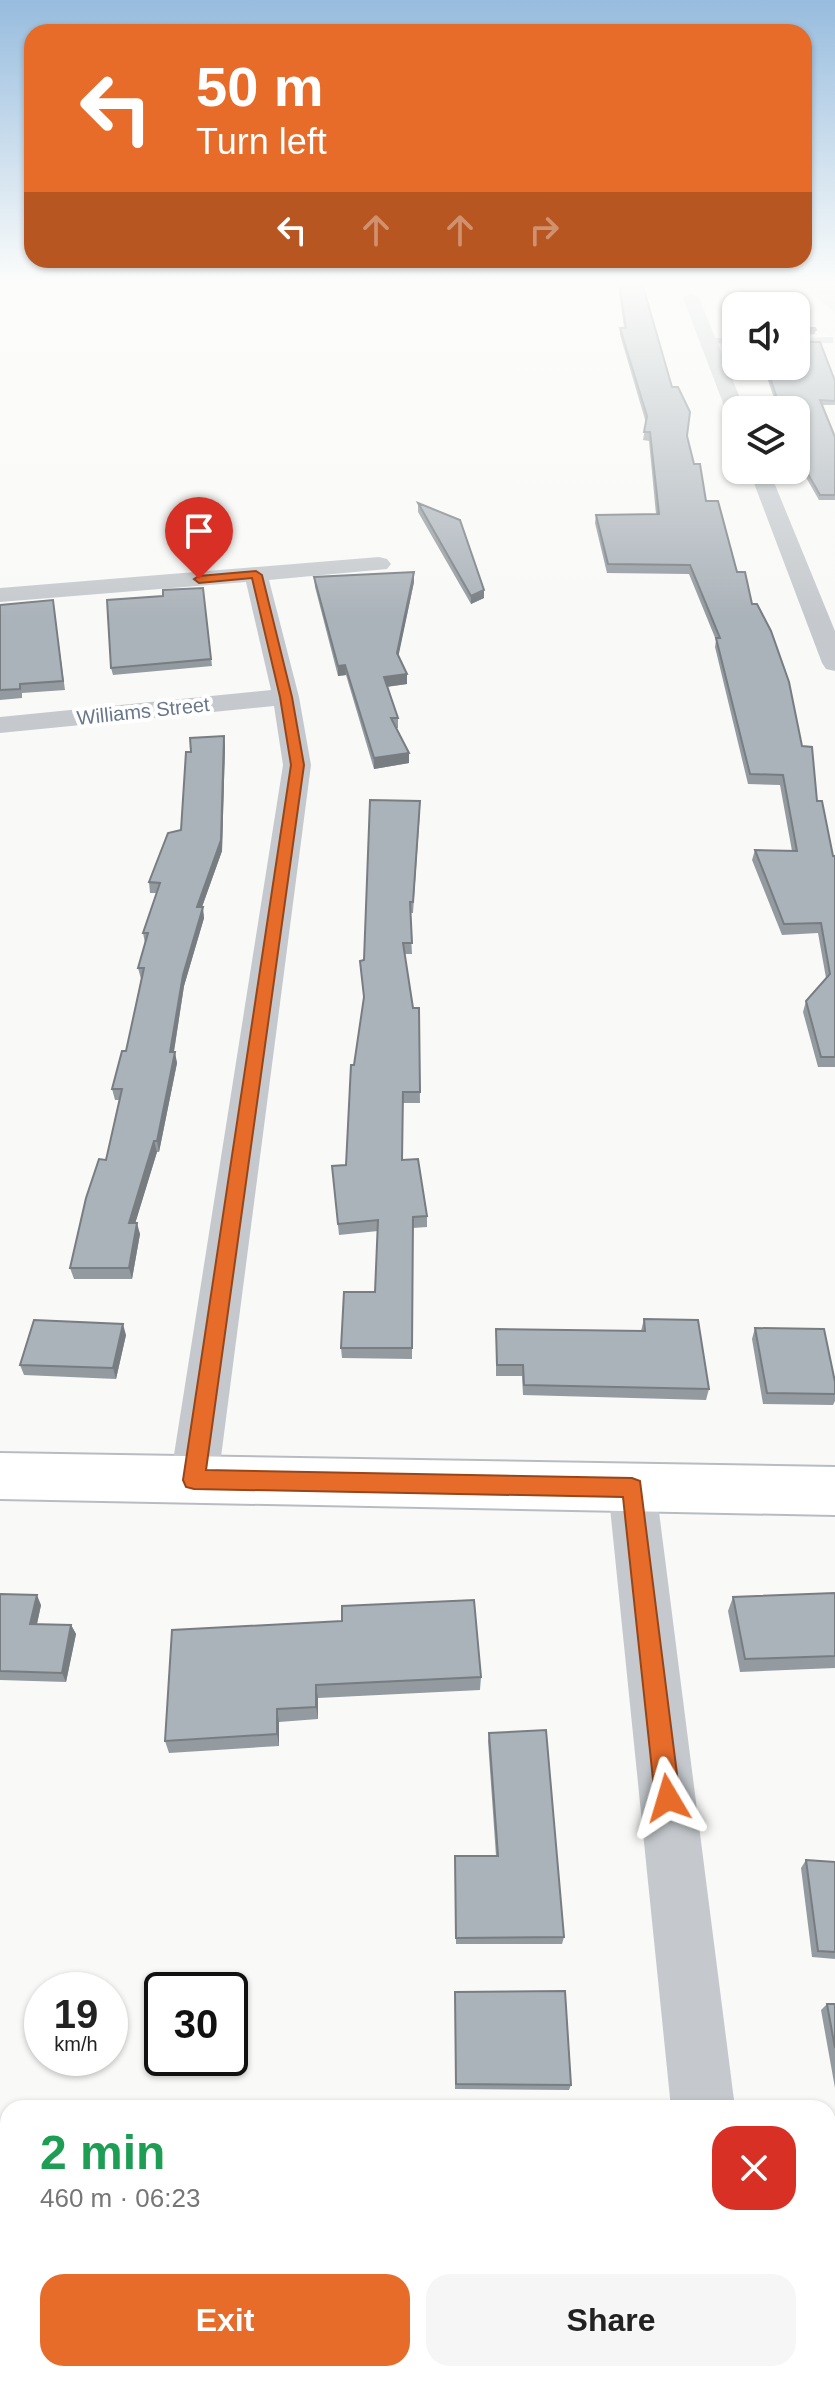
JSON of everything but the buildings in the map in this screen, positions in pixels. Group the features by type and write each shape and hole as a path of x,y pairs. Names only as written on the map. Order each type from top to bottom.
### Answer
{"street":[{"path":"765,484 835,663"},
{"path":"0,595 379,564"},
{"path":"194,1480 297,765 286,697 256,575"},
{"name":"Williams Street","path":"0,725 286,697"},
{"path":"0,1476 835,1491"},
{"path":"632,1488 702,2100"}],"route":[{"path":"199,579 256,575 286,697 297,765 194,1480 632,1488 668,1798"}]}
